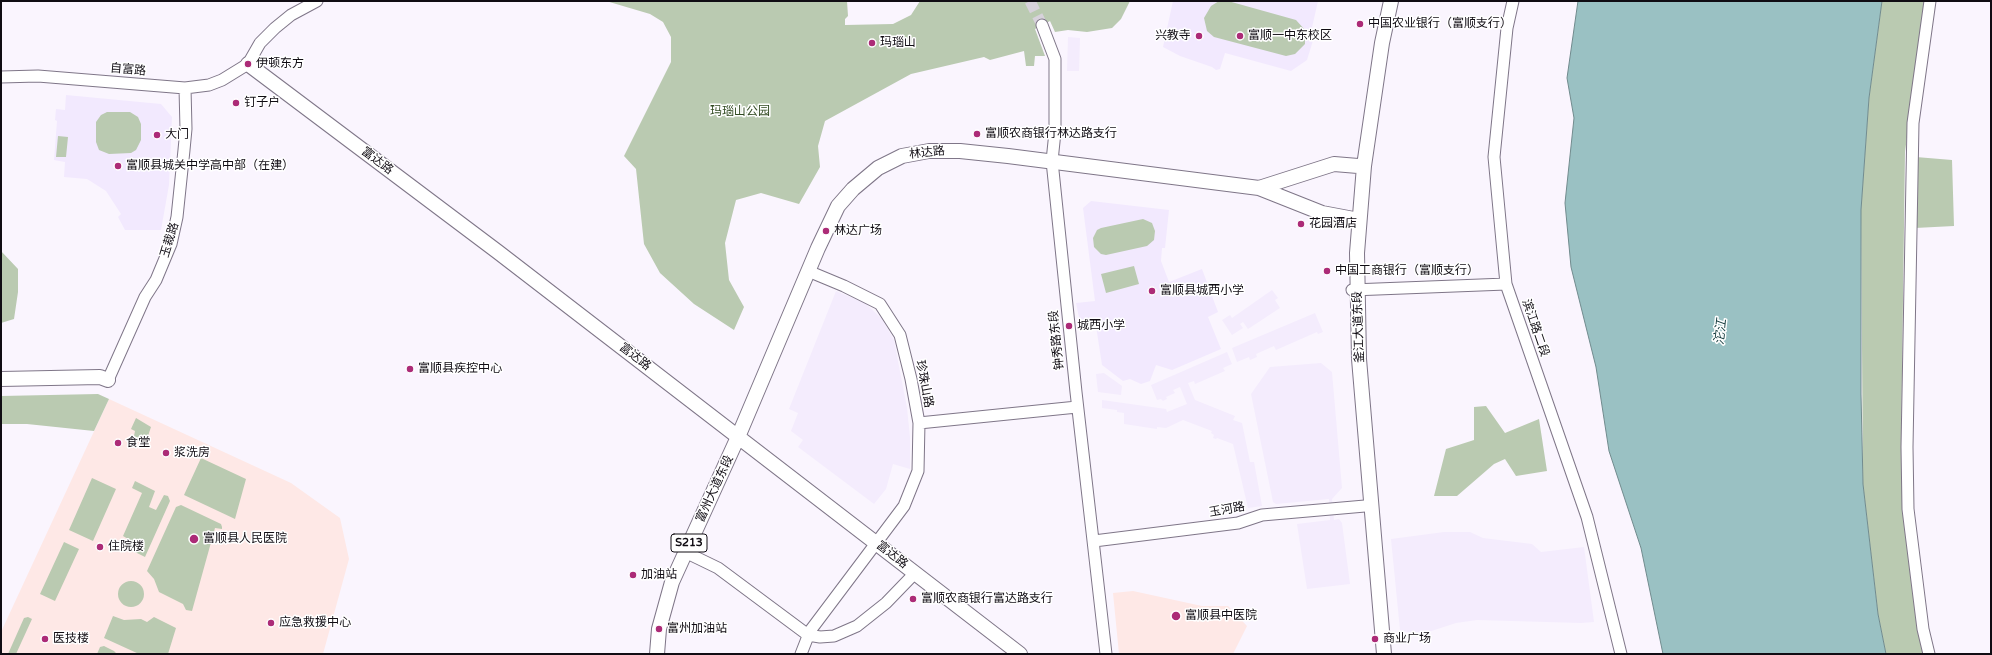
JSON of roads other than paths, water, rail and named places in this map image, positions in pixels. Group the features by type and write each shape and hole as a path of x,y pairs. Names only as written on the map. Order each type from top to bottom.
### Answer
{"main road":[{"name":"釜江大道东段","path":"1377,654 1354,359 1358,166 1375,50 1385,1"},
{"name":"釜江大道东段","path":"1356,219 1382,44 1391,1"},
{"name":"富达路","path":"248,64 498,252 1020,654"},
{"name":"林达路","path":"738,437 808,271 838,206 853,188 878,168 902,156 929,151 960,151 1052,161 1259,188"},
{"path":"1259,188 1334,164 1358,166"},
{"path":"1259,188 1322,213 1356,219"},
{"name":"釜江大道东段","path":"1355,290 1359,359 1384,654"},
{"path":"1,379 100,377 108,380"},
{"path":"1,386 101,382 108,380"},
{"name":"富州大道东段","path":"657,654 659,629 672,582 738,437"}],"street":[{"path":"248,64 260,43 274,28 291,15 317,1"},
{"name":"滨江路二段","path":"1513,1 1507,28 1494,157 1506,284 1587,516 1621,654"},
{"path":"1929,654 1923,629 1908,509 1907,447 1912,131 1930,1"},
{"name":"钟秀路东段","path":"1042,25 1055,59 1056,75 1052,161 1077,407 1094,541 1106,654"},
{"name":"自富路","path":"1,77 38,76 185,88 209,85 222,80 248,64"},
{"name":"玉裁路","path":"108,380 145,297 156,280 171,244 177,217 186,129 185,88"},
{"name":"珍珠山路","path":"801,654 808,635 904,506 918,471 919,423 911,379 900,335 880,304 844,286 808,271"},
{"path":"1355,290 1506,284"},
{"path":"919,423 1077,407"},
{"name":"玉河路","path":"1094,541 1238,523 1262,515 1365,506"},
{"path":"685,552 718,568 808,635 820,637 834,636 857,626 886,603 915,573"}],"water":[{"name":"沱江","path":"1578,1 1882,1 1869,98 1861,210 1861,394 1863,484 1878,614 1886,654 1663,654 1641,548 1609,451 1596,367 1571,267 1565,203 1574,118 1567,78"}],"tunnel":[{"path":"1030,1 1042,25"}],"place":[{"name":"中国农业银行（富顺支行）","path":"1360,24"},
{"name":"兴教寺","path":"1199,36"},
{"name":"富顺一中东校区","path":"1240,36"},
{"name":"玛瑙山","path":"872,43"},
{"name":"伊顿东方","path":"248,64"},
{"name":"钉子户","path":"236,103"},
{"name":"富顺农商银行林达路支行","path":"977,134"},
{"name":"大门","path":"157,135"},
{"name":"富顺县城关中学高中部（在建）","path":"118,166"},
{"name":"花园酒店","path":"1301,224"},
{"name":"林达广场","path":"826,231"},
{"name":"中国工商银行（富顺支行）","path":"1327,271"},
{"name":"富顺县城西小学","path":"1152,291"},
{"name":"城西小学","path":"1069,326"},
{"name":"富顺县疾控中心","path":"410,369"},
{"name":"食堂","path":"118,443"},
{"name":"浆洗房","path":"166,453"},
{"name":"富顺县人民医院","path":"194,539"},
{"name":"住院楼","path":"100,547"},
{"name":"加油站","path":"633,575"},
{"name":"富顺农商银行富达路支行","path":"913,599"},
{"name":"富顺县中医院","path":"1176,616"},
{"name":"应急救援中心","path":"271,623"},
{"name":"富州加油站","path":"659,629"},
{"name":"医技楼","path":"45,639"},
{"name":"商业广场","path":"1375,639"}],"park label":[{"name":"玛瑙山公园","path":"740,112"}]}
